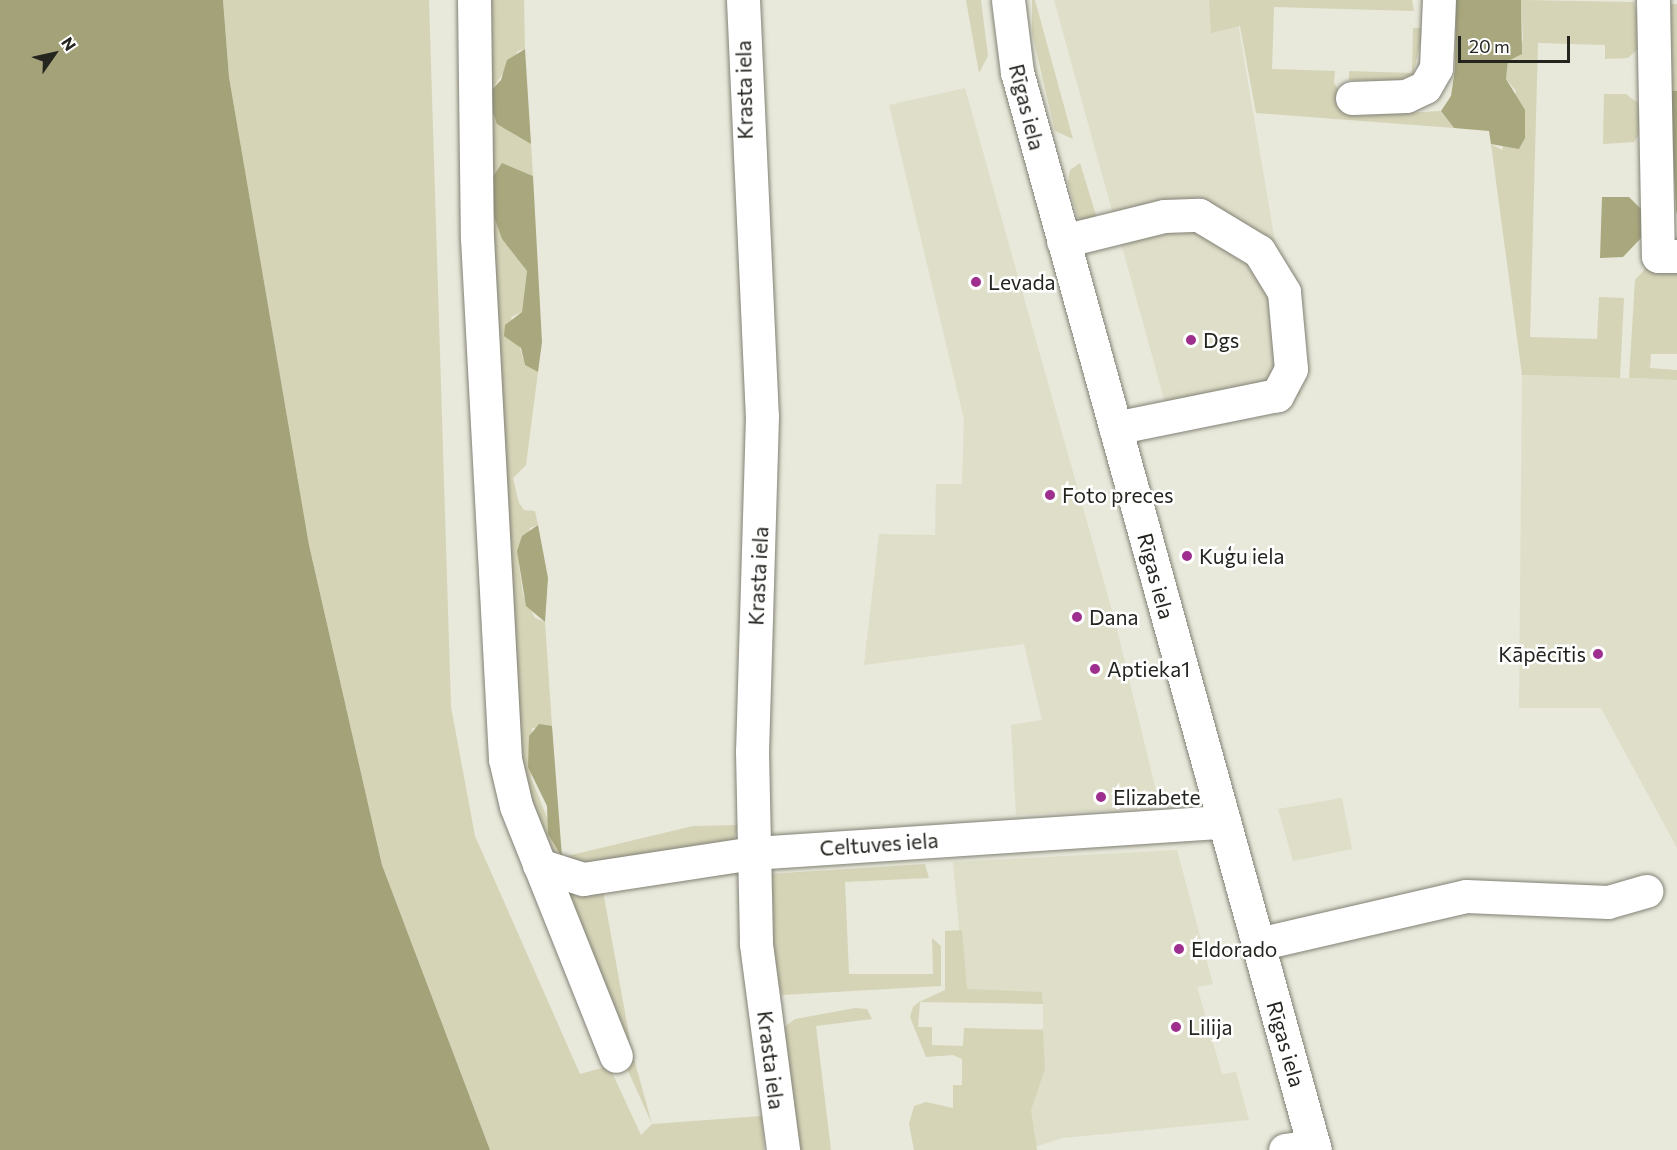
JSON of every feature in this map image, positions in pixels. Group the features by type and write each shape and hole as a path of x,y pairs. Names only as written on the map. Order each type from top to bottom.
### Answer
{"street":[{"path":"474,0 477,238 498,679 505,759 539,865 616,1056"},
{"name":"Krasta iela","path":"742,0 762,416 753,853 756,944 783,1150"},
{"name":"Rīgas iela","path":"1008,0 1017,72 1258,944 1305,1149"},
{"path":"1352,98 1406,96 1425,87 1436,68 1439,0"},
{"path":"1653,0 1658,256 1677,256"},
{"path":"1063,241 1164,216 1199,215 1259,251 1284,292 1291,369 1277,395 1115,428"},
{"name":"Celtuves iela","path":"539,865 583,879 753,853 1224,822"},
{"path":"1258,944 1466,896 1608,902 1646,891"}],"shaded area":[{"path":"0,0 223,0 229,77 309,545 382,865 490,1150 0,1150"},
{"path":"223,0 429,0 451,707 475,836 580,1074 609,1066 641,1135 652,1124 762,1116 764,1150 490,1150 382,865 309,545 229,77"},
{"path":"483,0 524,0 525,49 518,51 493,88 509,127 531,144 533,176 502,163 502,239 527,271 522,312 511,317 525,365 538,372 526,465 513,478 519,503 524,510 535,511 538,525 530,528 519,565 523,595 535,618 545,622 552,726 532,728 531,778 563,857 693,826 738,825 733,843 702,844 593,868 551,861 514,762"},
{"path":"966,0 981,0 988,56 979,73"},
{"path":"1032,0 1035,0 1073,139 1055,131 1032,33"},
{"path":"1054,0 1234,0 1301,395 1169,417"},
{"path":"1209,0 1412,0 1414,11 1274,7 1272,69 1335,71 1334,83 1356,116 1441,111 1454,128 1256,113 1240,26 1211,33"},
{"path":"1456,0 1521,0 1522,54 1508,61 1506,79 1525,110 1525,138 1519,149 1491,144 1489,131 1454,128 1441,111 1451,96 1455,69"},
{"path":"1521,0 1634,2 1640,25 1638,49 1628,58 1605,59 1605,45 1538,43 1530,337 1597,339 1599,297 1624,298 1620,378 1522,375 1491,144 1502,150 1516,91 1506,79 1508,61 1523,40"},
{"path":"1668,4 1677,4 1677,91 1670,91"},
{"path":"1413,28 1424,28 1413,74 1397,81 1349,80 1349,71 1412,73"},
{"path":"525,49 531,144 497,124 487,95 501,80 507,60"},
{"path":"965,88 1116,625 1160,808 1016,815 1011,725 1042,720 1024,644 864,665 879,534 935,535 936,484 962,484 964,419 889,105"},
{"path":"1670,91 1677,91 1677,215 1676,210"},
{"path":"1604,94 1626,94 1639,104 1640,133 1634,142 1603,144"},
{"path":"502,163 533,176 542,342 538,372 525,365 521,348 504,336 505,325 522,312 527,271 502,239 491,208 488,184"},
{"path":"1080,163 1099,225 1078,218 1068,183 1070,170"},
{"path":"1602,197 1629,197 1641,209 1641,238 1623,257 1600,258"},
{"path":"1677,264 1677,354 1651,354 1650,368 1677,370 1677,380 1629,378 1635,280 1647,267"},
{"name":"Kāpēcītis","path":"1522,375 1677,380 1677,848 1601,708 1519,708"},
{"path":"538,525 548,578 545,622 526,606 517,551 522,536"},
{"path":"539,724 552,726 562,857 548,834 547,806 528,767 529,736"},
{"path":"1342,798 1352,849 1293,861 1278,809"},
{"path":"1177,850 1213,984 1197,987 1222,1074 1236,1072 1249,1120 1063,1138 1025,1150 1019,1030 1043,1029 1043,997 965,994 953,862"},
{"path":"925,864 929,878 845,882 849,974 933,974 932,938 941,946 941,986 782,995 773,972 769,874"},
{"path":"734,869 735,874 603,891 630,1040 616,1043 552,884"},
{"path":"962,930 967,989 1042,992 1043,1004 920,1002 918,1027 932,1027 932,1045 963,1046 964,1028 1043,1030 1045,1069 1031,1110 1037,1150 914,1150 909,1124 914,1106 926,1102 953,1108 953,1085 962,1085 962,1059 953,1055 926,1057 910,1017 913,1007 919,1002 945,990 945,931"},
{"path":"855,1008 867,1009 872,1019 816,1026 831,1150 795,1150 782,1029 795,1019"},
{"path":"631,1048 652,1124 619,1051"}],"place":[{"name":"Levada","path":"976,282"},
{"name":"Dgs","path":"1191,340"},
{"name":"Foto preces","path":"1050,495"},
{"name":"Kuģu iela","path":"1187,556"},
{"name":"Dana","path":"1077,617"},
{"name":"Kāpēcītis","path":"1598,654"},
{"name":"Aptieka1","path":"1095,669"},
{"name":"Elizabete","path":"1101,797"},
{"name":"Eldorado","path":"1179,949"},
{"name":"Lilija","path":"1176,1027"}]}
